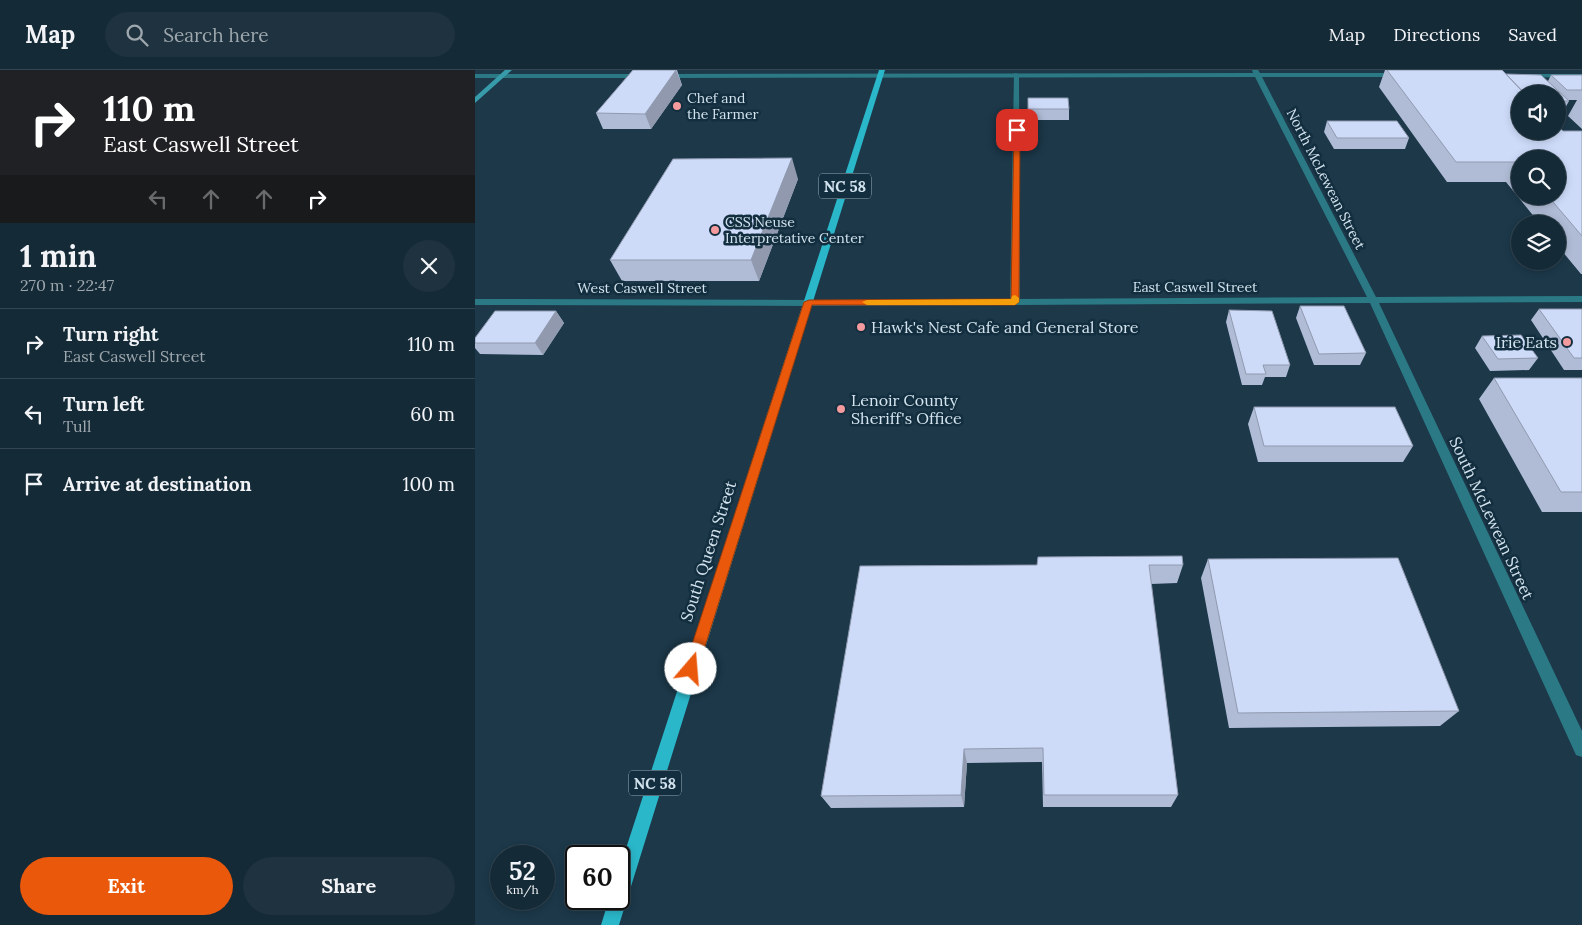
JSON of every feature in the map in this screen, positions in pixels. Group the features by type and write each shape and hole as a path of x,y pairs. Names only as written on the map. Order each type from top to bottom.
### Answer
{"main road":[{"name":"NC 58","path":"809,302 881,73"},
{"name":"South Queen Street","path":"630,863 809,302"},
{"name":"South Queen Street","path":"610,925 615,910"}],"street":[{"path":"475,101 509,70"},
{"path":"658,76 997,72 1016,74 1256,73 1409,76"},
{"name":"North McLewean Street","path":"1256,73 1373,300"},
{"path":"1015,302 1016,74"},
{"path":"475,76 648,76"},
{"path":"1515,76 1582,76"},
{"name":"East Caswell Street","path":"809,302 1582,299"},
{"name":"South McLewean Street","path":"1373,300 1582,749"},
{"name":"West Caswell Street","path":"475,302 809,302"}],"building":[{"path":"633,70 676,70 645,114 596,113"},
{"path":"1387,70 1502,70 1516,85 1511,85 1511,140 1566,140 1566,131 1582,131 1582,236 1556,205 1566,205 1566,150 1511,150 1511,162 1456,162"},
{"path":"1506,74 1541,75 1552,85 1516,85"},
{"path":"1551,75 1582,75 1582,90 1567,90 1566,85 1562,85"},
{"path":"1028,98 1068,98 1069,109 1028,109"},
{"path":"1327,121 1397,121 1409,138 1337,138"},
{"name":"CSS Neuse Interpretative Center","path":"792,158 751,260 610,260 673,159"},
{"path":"1300,306 1344,306 1366,353 1319,354"},
{"path":"1539,309 1582,309 1582,358 1574,358"},
{"path":"1229,310 1272,311 1290,365 1263,365 1266,374 1246,374"},
{"path":"495,311 556,311 535,343 475,343 475,338"},
{"path":"1521,335 1538,358 1498,359 1482,336"},
{"path":"1494,378 1582,378 1582,492 1561,492"},
{"path":"1254,407 1395,407 1413,446 1264,446"},
{"path":"1182,556 1183,565 1149,565 1178,795 1044,795 1043,748 964,749 961,795 821,796 860,566 1037,565 1038,557"},
{"path":"1398,558 1459,711 1238,713 1208,559"}],"slow traffic":[{"path":"867,302 1015,302 1015,298"}],"place":[{"name":"Chef and the Farmer","path":"677,106"},
{"name":"CSS Neuse Interpretative Center","path":"715,230"},
{"name":"Hawk's Nest Cafe and General Store","path":"861,327"},
{"name":"Irie Eats","path":"1567,342"},
{"name":"Lenoir County Sheriff's Office","path":"841,409"}],"route":[{"path":"691,669 809,302 1015,302 1017,130"}]}
